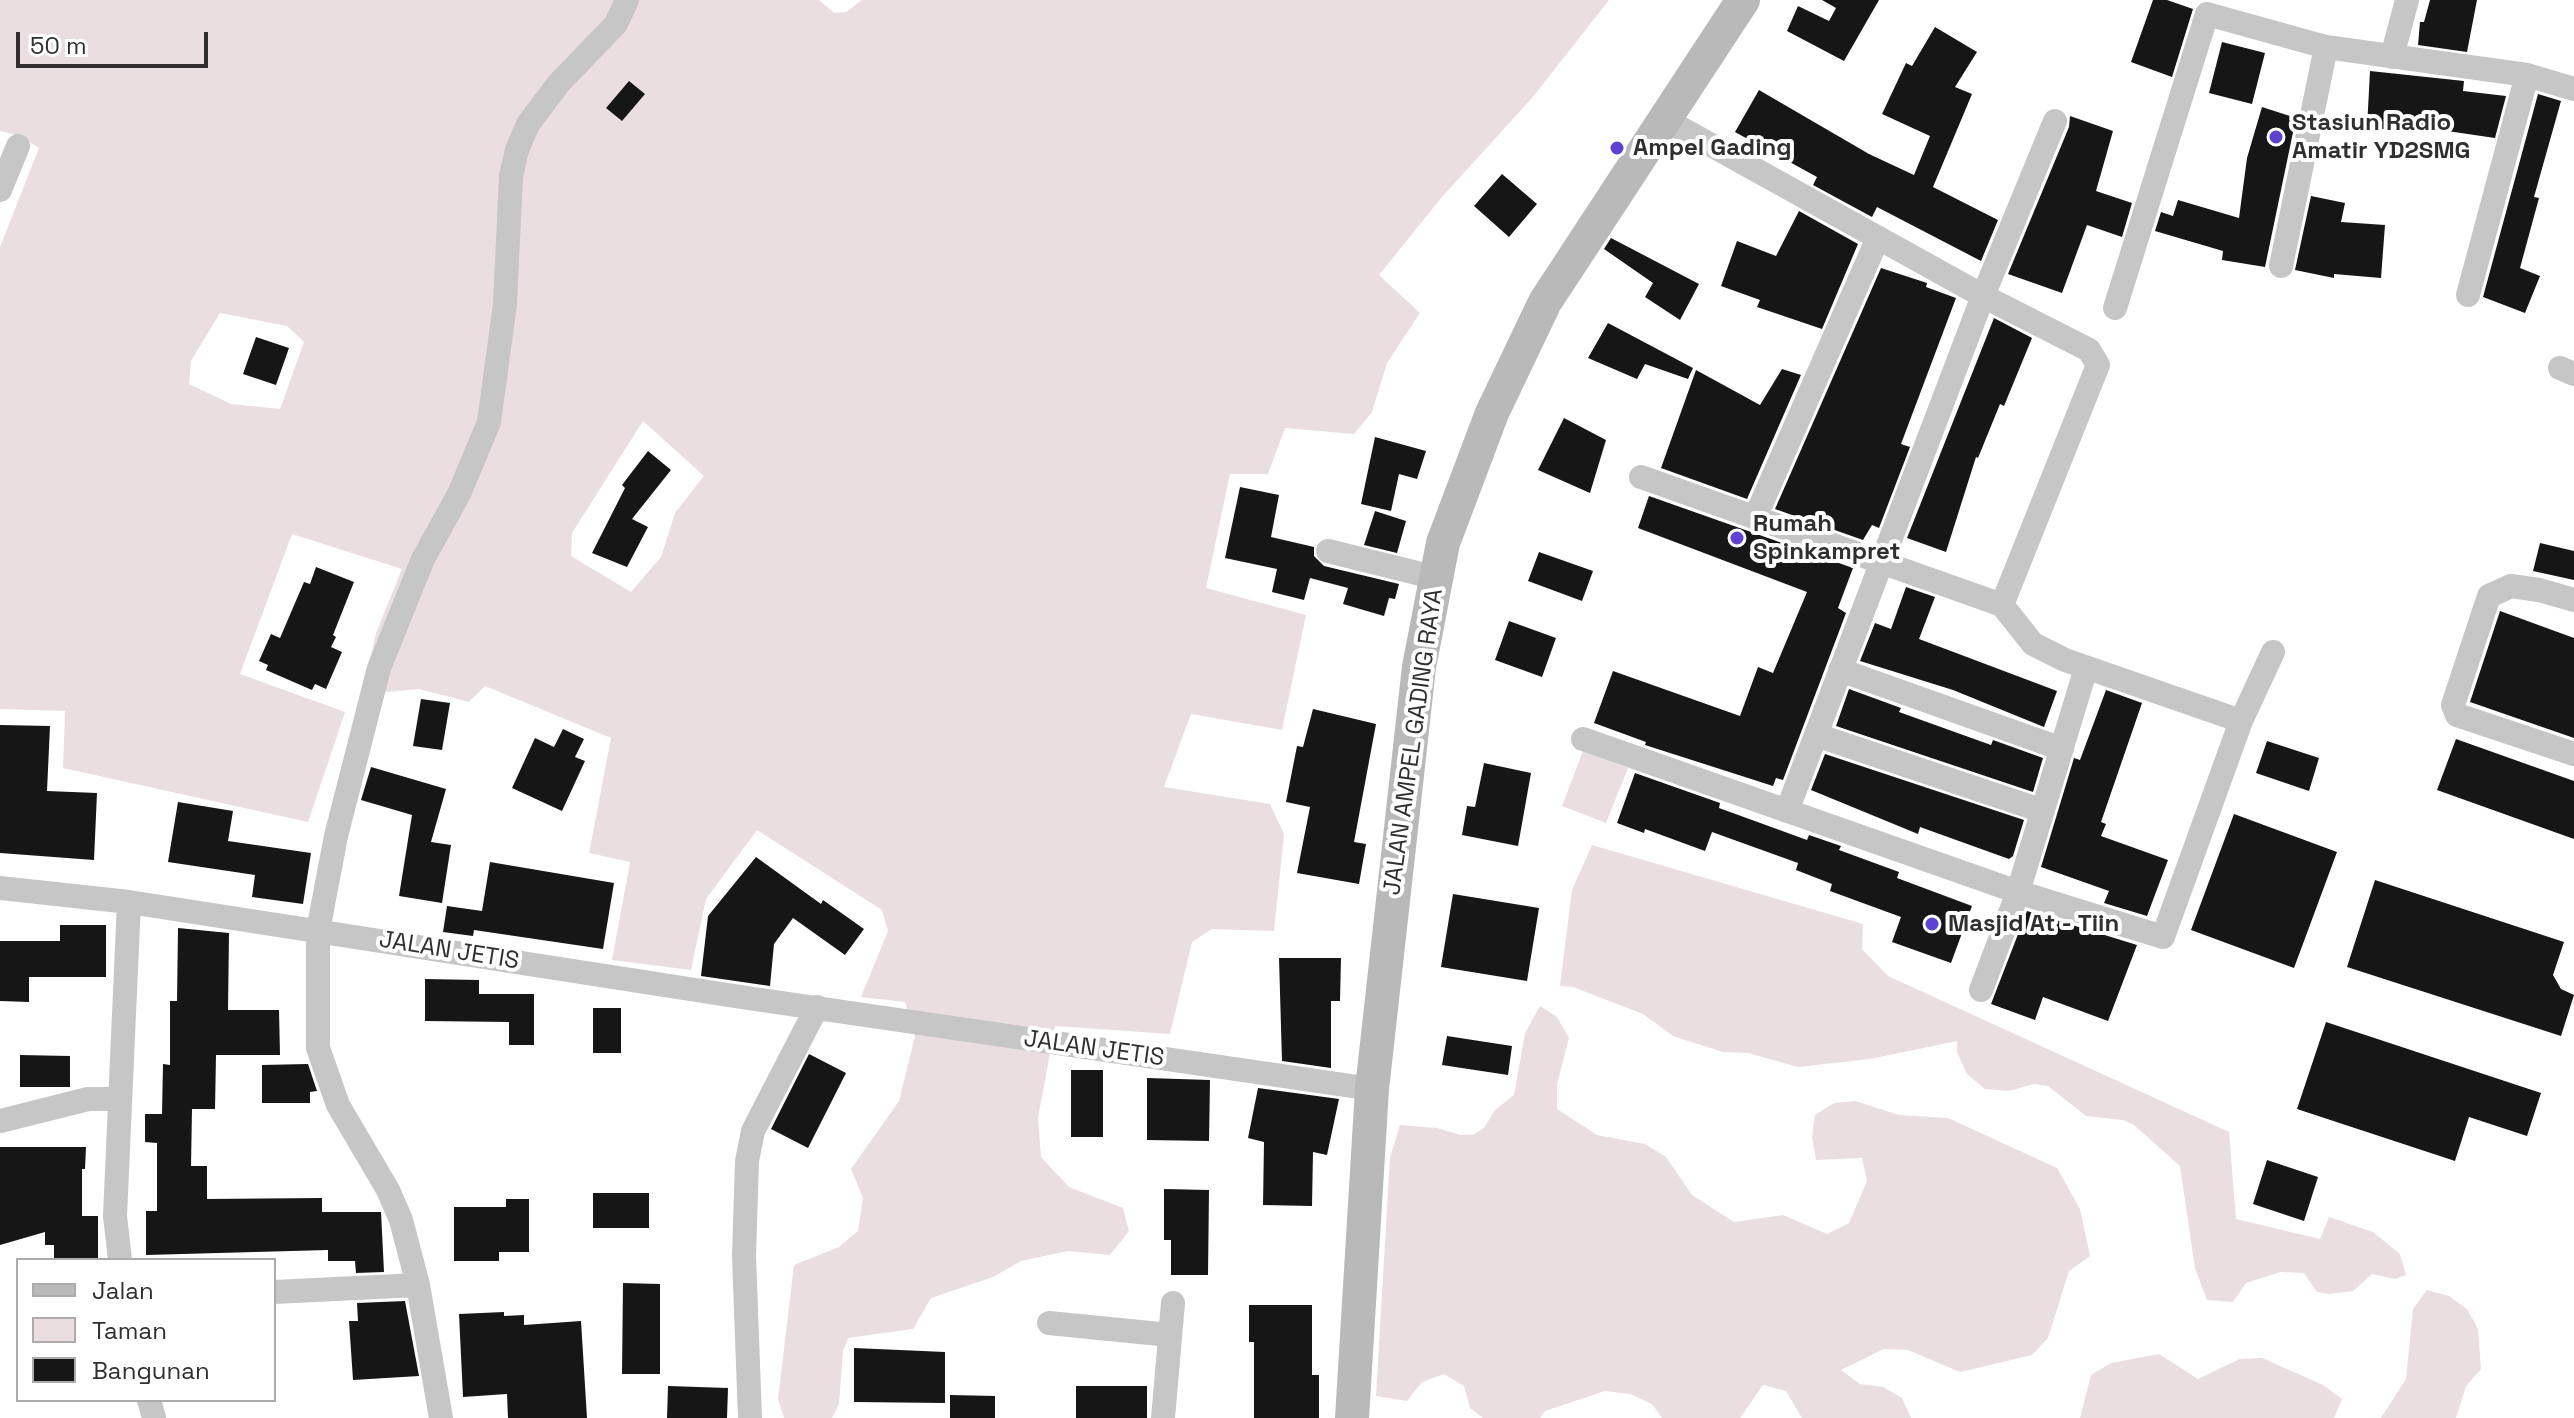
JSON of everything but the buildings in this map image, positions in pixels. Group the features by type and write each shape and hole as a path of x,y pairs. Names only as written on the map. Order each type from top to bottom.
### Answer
{"main road":[{"name":"JALAN AMPEL GADING RAYA","path":"1352,1418 1372,1089 1419,667 1443,543 1492,413 1545,302 1743,0"}],"street":[{"path":"441,1418 418,1285 401,1220 388,1190 338,1105 318,1048 318,931 336,836 379,668 423,559 459,494 489,422 505,304 511,176 517,150 528,124 559,83 616,24 627,0"},
{"path":"2392,57 2407,0"},
{"path":"2115,308 2207,14 2326,47 2527,75 2574,89"},
{"path":"2281,266 2326,47"},
{"path":"2468,295 2527,75"},
{"path":"1666,120 1877,240 2089,350 2098,365 2002,605"},
{"path":"1787,811 1983,296 2055,121"},
{"path":"0,190 18,146"},
{"path":"1755,518 1877,240"},
{"path":"1641,477 2002,605 2033,644 2065,660 2241,721"},
{"path":"1328,551 1437,578"},
{"path":"2574,600 2511,586 2489,596 2453,705 2457,715 2574,754"},
{"path":"1583,739 2018,892 2163,937 2241,721 2273,652"},
{"path":"1840,670 2062,749"},
{"path":"1981,990 2018,892 2083,678"},
{"path":"1816,735 2043,811"},
{"name":"JALAN JETIS","path":"0,888 129,902 1372,1089"},
{"path":"120,1258 115,1216 129,902"},
{"path":"750,1418 744,1256 747,1161 753,1131 817,1007"},
{"path":"0,1121 88,1099 120,1099"},
{"path":"276,1292 418,1285"},
{"path":"1163,1418 1173,1303"},
{"path":"1049,1323 1170,1335"}],"green space":[{"path":"0,0 819,0 834,13 846,12 862,0 1609,0 1532,98 1442,197 1379,275 1420,313 1387,363 1372,412 1354,434 1285,428 1268,474 1230,474 1206,588 1306,615 1282,730 1191,714 1164,787 1270,804 1284,834 1274,931 1212,929 1192,942 1170,1034 1055,1026 1038,1118 1041,1157 1069,1187 1123,1208 1129,1231 1110,1255 1068,1251 1021,1261 993,1277 931,1298 913,1329 848,1338 843,1351 839,1404 832,1418 784,1418 778,1399 794,1265 839,1247 858,1231 863,1198 851,1169 899,1101 915,1036 905,1002 861,997 888,931 882,910 757,830 706,899 691,970 612,960 630,862 589,853 611,738 485,686 469,702 419,689 387,692 368,669 376,633 402,569 292,534 240,674 345,712 308,822 63,768 65,711 0,709 0,247 39,148 20,136 0,131","holes":["220,313 287,326 304,342 280,409 231,404 189,384 191,361","643,421 704,476 675,513 661,557 631,592 571,556 572,533"]},
{"path":"1583,751 1628,768 1606,823 1562,806"},
{"path":"1592,845 1863,924 1862,949 1888,976 2229,1132 2236,1219 2320,1239 2329,1217 2373,1232 2400,1254 2406,1275 2395,1279 2372,1274 2353,1291 2329,1294 2317,1292 2304,1273 2280,1272 2246,1283 2233,1302 2207,1300 2195,1268 2180,1166 2134,1125 2123,1120 2086,1116 2048,1086 2034,1084 2009,1091 1985,1089 1967,1074 1957,1052 1957,1041 1870,1059 1798,1067 1748,1053 1723,1052 1673,1036 1643,1014 1573,987 1560,986 1572,890"},
{"path":"1540,1006 1557,1017 1569,1038 1557,1084 1557,1109 1597,1135 1645,1144 1666,1157 1692,1195 1734,1222 1783,1215 1827,1234 1849,1223 1867,1181 1862,1158 1816,1160 1812,1137 1815,1115 1834,1103 1855,1101 1899,1115 1948,1118 2057,1168 2080,1209 2090,1256 2069,1271 2048,1338 2032,1355 1960,1372 1908,1350 1884,1349 1841,1370 1860,1384 1883,1387 1902,1398 1911,1418 1802,1418 1786,1391 1763,1385 1740,1418 1662,1418 1652,1404 1630,1394 1605,1391 1545,1411 1540,1418 1483,1418 1470,1408 1464,1386 1444,1374 1422,1382 1407,1401 1376,1396 1390,1158 1400,1125 1437,1128 1461,1135 1473,1135 1484,1128 1495,1110 1514,1095 1525,1033"},
{"path":"2427,1290 2449,1296 2467,1309 2478,1329 2481,1369 2466,1386 2456,1418 2381,1418 2406,1379 2413,1309"},
{"path":"2159,1354 2198,1379 2240,1359 2262,1358 2323,1385 2342,1399 2334,1418 2080,1418 2091,1375 2111,1363"}],"place":[{"name":"Stasiun Radio Amatir YD2SMG","path":"2276,137"},
{"name":"Ampel Gading","path":"1617,148"},
{"name":"Rumah Spinkampret","path":"1737,538"},
{"name":"Masjid At - Tiin","path":"1932,924"}]}
